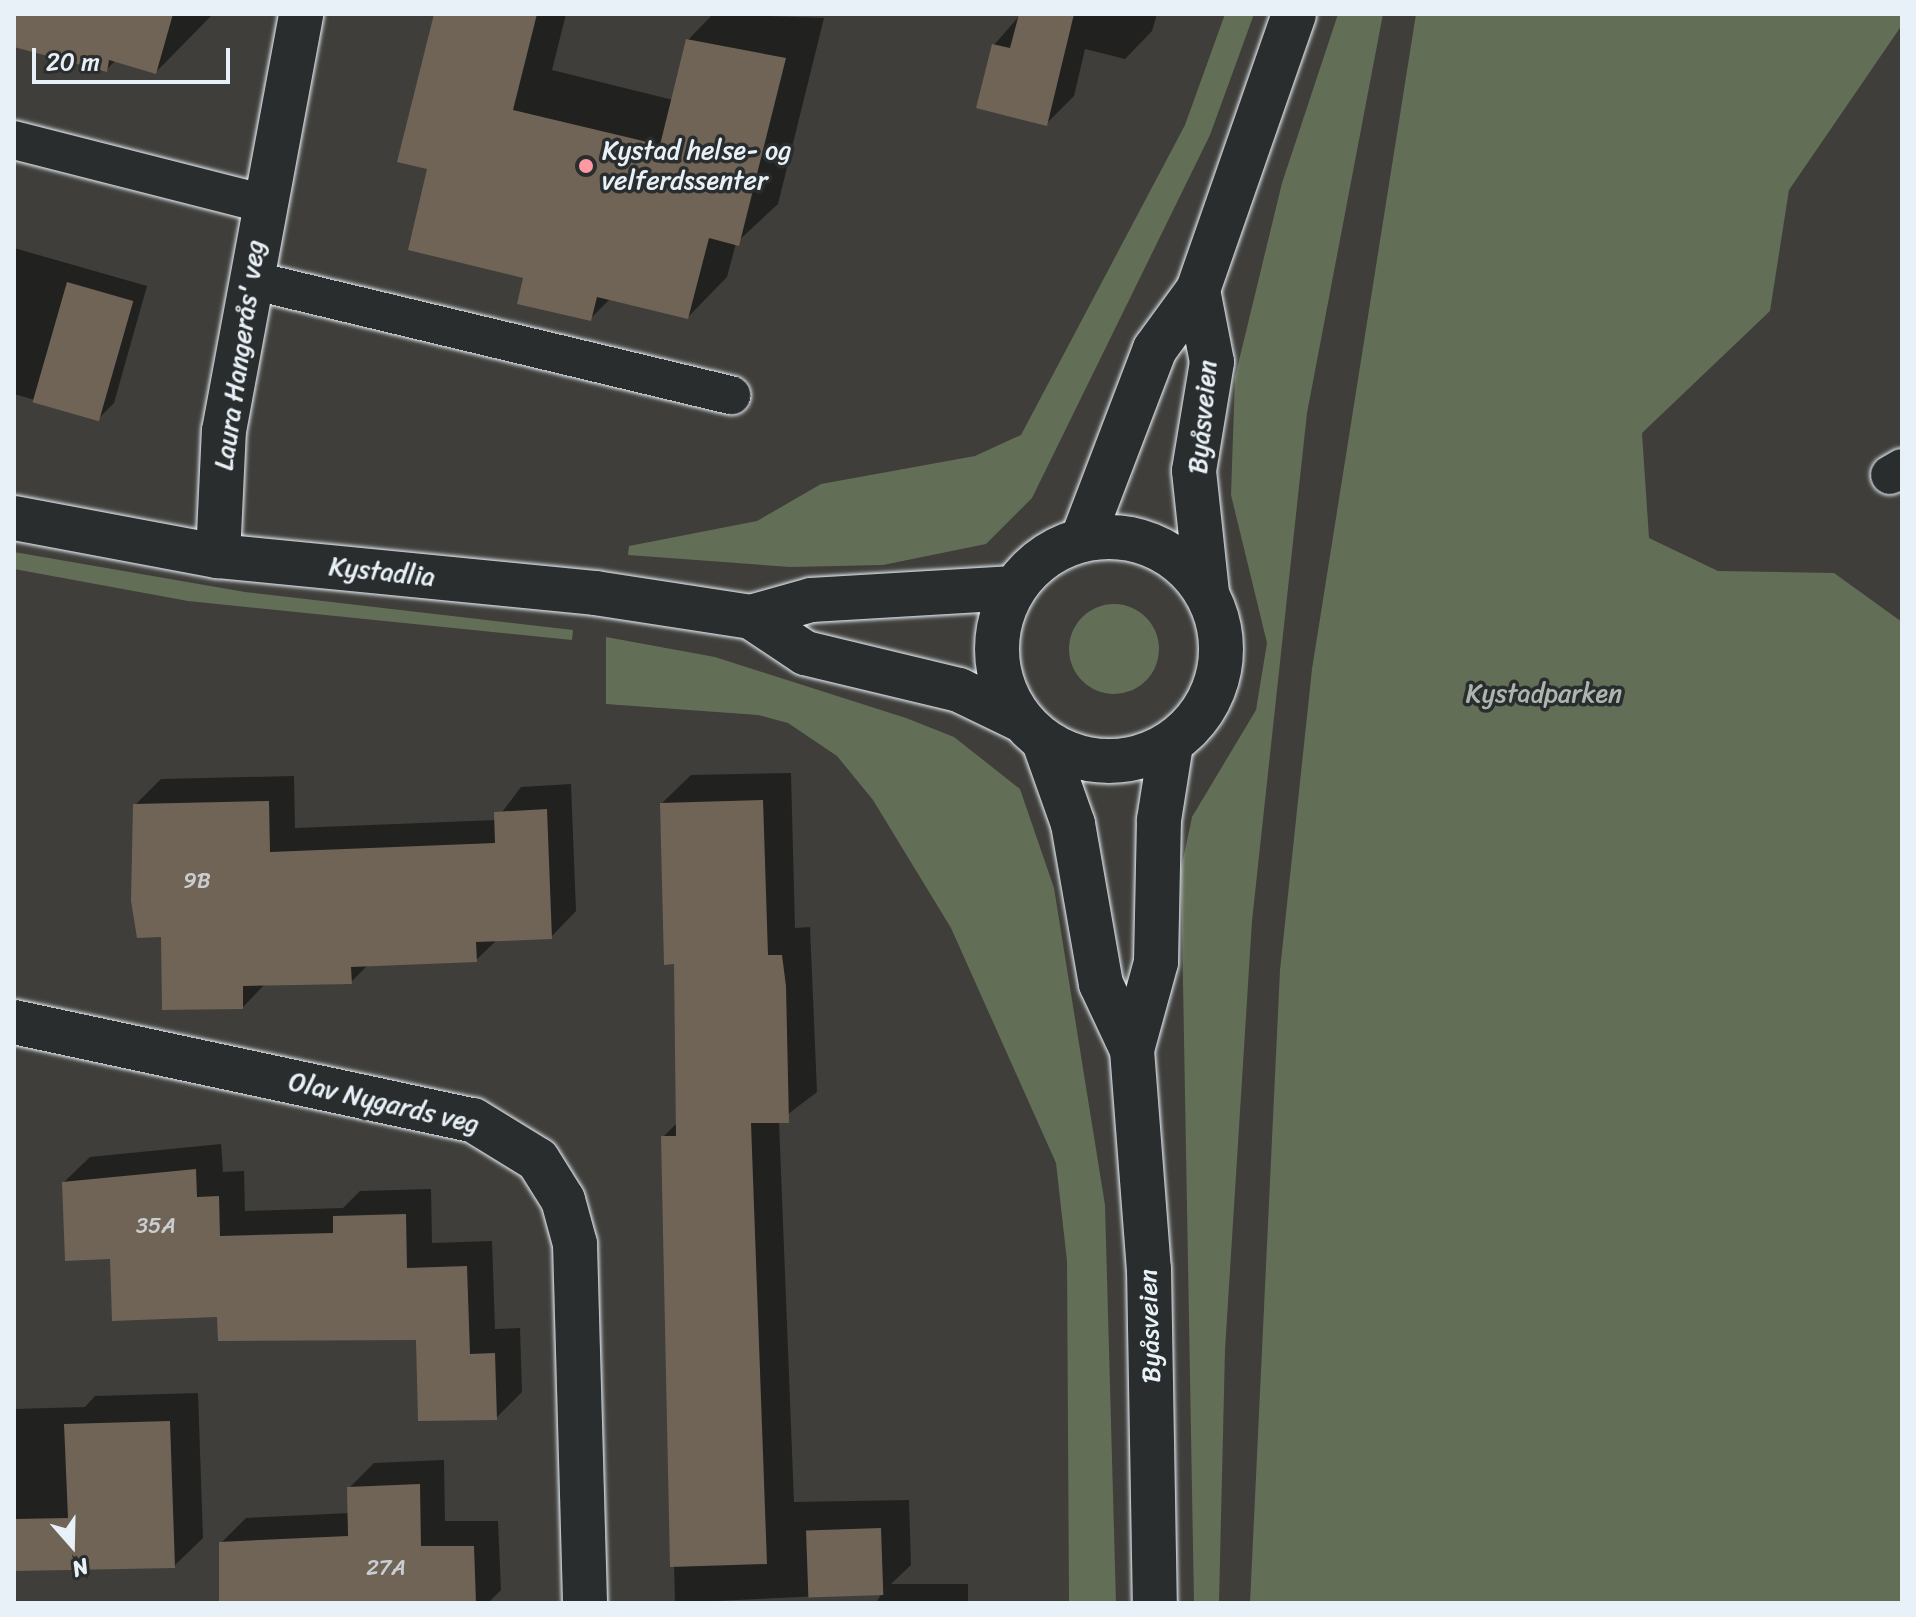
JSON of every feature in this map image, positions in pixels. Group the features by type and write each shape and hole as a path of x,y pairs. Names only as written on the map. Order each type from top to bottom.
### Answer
{"street":[{"name":"Laura Hangerås' veg","path":"218,556 224,431 251,280 261,203 301,14"},
{"name":"Byåsveien","path":"1082,540 1155,349 1198,290 1294,14"},
{"name":"Byåsveien","path":"1198,290 1212,362 1194,471 1207,592"},
{"name":"Kystadlia","path":"14,518 218,556 595,593 751,617 811,600 1014,588"},
{"path":"1124,537 1157,547 1207,592 1223,658 1197,721 1171,744 1140,759 1105,762 1033,731 997,660 998,627 1014,588 1043,558 1082,540 1124,537"},
{"name":"Kystadlia","path":"751,617 805,653 959,690 1033,731"},
{"name":"Byåsveien","path":"1033,731 1073,824 1101,984 1132,1050"},
{"name":"Byåsveien","path":"1155,1603 1149,1269 1132,1050 1156,962 1159,820 1171,744"},
{"name":"Olav Nygards veg","path":"14,1022 473,1120 538,1160 563,1200 575,1244 585,1603"}],"lane":[{"name":"Laura Hangerås' veg","path":"14,140 261,203"},
{"path":"251,280 731,395"}],"green space":[{"path":"1225,14 1254,14 1210,135 1032,498 986,544 883,565 790,567 628,555 629,546 757,521 821,484 975,456 1021,435 1185,125"},
{"path":"1338,14 1383,14 1307,413 1252,921 1225,1350 1219,1603 1194,1603 1181,869 1192,817 1256,710 1267,643 1231,495 1235,377 1282,183"},
{"name":"Kystadparken","path":"1416,14 1902,14 1902,25 1789,190 1770,311 1642,433 1649,538 1718,571 1834,573 1902,622 1902,1603 1250,1603 1280,970 1312,669"},
{"path":"14,552 245,592 573,630 572,640 188,601 14,569"},
{"path":"1105,604 1123,604 1139,611 1152,624 1159,640 1159,658 1152,674 1139,687 1123,694 1105,694 1089,687 1076,674 1069,658 1069,640 1076,624 1089,611"},
{"path":"606,637 715,657 906,718 954,737 1020,789 1054,888 1105,1205 1116,1603 1069,1603 1067,1261 1056,1163 951,928 873,800 837,756 788,723 758,715 606,704"}],"building":[{"path":"14,14 173,14 156,74 109,60 107,72 14,47"},
{"name":"Kystad helse- og velferdssenter","path":"434,14 537,14 513,110 660,145 686,39 786,58 739,246 709,238 688,319 597,297 591,321 517,304 523,278 408,250 427,169 397,162"},
{"path":"1019,14 1074,14 1047,126 976,108 992,44 1010,48"},
{"path":"67,282 133,301 99,421 33,402"},
{"path":"763,800 768,955 782,955 786,986 789,1123 751,1123 767,1564 670,1567 661,1136 676,1136 674,964 664,965 660,803"},
{"path":"269,801 270,852 495,843 494,812 547,809 552,939 476,942 477,962 351,967 352,984 243,986 243,1009 162,1010 161,937 137,938 131,901 133,804"},
{"path":"196,1169 197,1197 219,1196 220,1236 333,1233 333,1216 406,1214 407,1268 467,1266 470,1354 495,1353 497,1420 418,1421 416,1340 218,1341 217,1317 112,1321 110,1259 65,1261 62,1182"},
{"path":"170,1421 175,1568 14,1571 14,1519 68,1518 64,1424"},
{"path":"420,1484 421,1546 474,1546 476,1603 219,1603 219,1542 348,1536 347,1487"},
{"path":"881,1528 883,1595 808,1598 806,1531"}],"place":[{"name":"Kystad helse- og velferdssenter","path":"586,166"}]}
